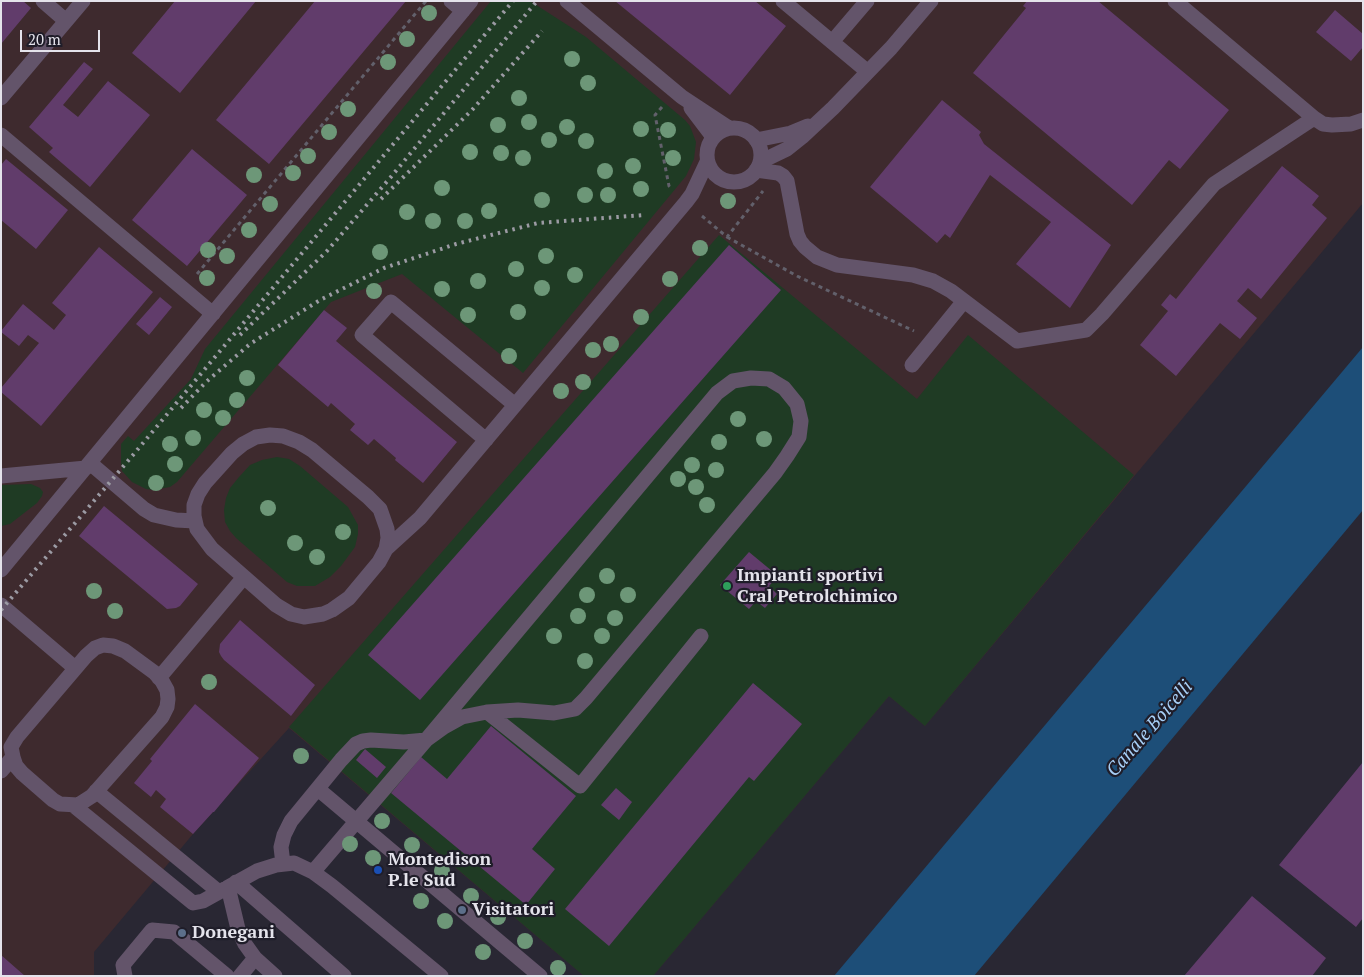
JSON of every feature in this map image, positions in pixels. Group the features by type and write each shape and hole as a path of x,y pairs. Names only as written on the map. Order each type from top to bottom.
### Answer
{"street":[{"path":"43,1 66,21"},
{"path":"1,98 83,1"},
{"path":"567,1 682,97 729,128"},
{"path":"783,1 868,72"},
{"path":"832,42 866,1"},
{"path":"758,166 787,149 833,108 931,1"},
{"path":"1175,1 1323,124 1351,124 1363,120"},
{"path":"1,570 213,314 462,5"},
{"path":"682,97 713,137"},
{"path":"758,166 778,173 787,181 797,234 805,247 817,257 837,265 913,275 932,282 951,291 1017,342 1086,330 1214,184 1314,118"},
{"path":"756,140 791,133 818,121"},
{"path":"729,128 739,128 747,132 759,145 761,154 758,166 750,177 743,181 734,182 721,179 711,171 707,162 708,144 720,131 729,128"},
{"path":"1,135 213,314"},
{"path":"386,549 420,518 692,194 707,162"},
{"path":"692,194 721,179"},
{"path":"912,365 964,301"},
{"path":"486,440 362,336 390,302 515,405"},
{"path":"283,864 281,846 284,834 291,821 356,744 371,740 404,742 426,740 462,717 487,712 518,710 554,713 575,709 769,480 787,456 799,437 801,421 797,404 784,388 769,379 751,378 733,381 717,393 426,740 313,872"},
{"path":"283,436 299,442 312,450 380,509 387,530 386,549 379,562 342,604 323,614 304,617 291,614 276,605 212,549 201,534 195,520 194,505 205,483 232,453 243,444 256,437 283,436"},
{"path":"1,476 88,465 154,515 176,520 195,520"},
{"path":"159,678 244,577"},
{"path":"1,605 75,668"},
{"path":"487,712 580,786 701,636"},
{"path":"103,645 113,646 125,651 134,656 159,678 167,690 168,699 167,707 162,717 86,801 74,805 60,804 53,800 16,766 11,747 17,737 75,668 95,648 103,645"},
{"path":"1,771 13,757"},
{"path":"318,789 540,976"},
{"path":"96,792 228,887 284,924 344,976"},
{"path":"74,805 193,903 203,901 257,871 276,865 294,863 313,872 332,886 441,976"},
{"path":"228,887 238,929 245,944 255,958 275,976"},
{"path":"125,976 123,965 152,930 174,932 227,976"},
{"path":"240,976 255,958"}],"path":[{"path":"184,289 426,1"},
{"path":"727,237 797,276 933,339"}],"shaded area":[{"path":"1,1 1363,1 1363,203 925,726 889,696 653,976 584,976 289,728 193,834 94,952 94,976 1,976"}],"green space":[{"path":"491,1 530,1 586,37 685,120 690,126 696,142 694,159 686,176 523,373 402,274 331,302 177,482 170,487 153,490 146,489 132,482 122,471 121,444 128,436 134,441 191,379 205,349"},
{"name":"Impianti sportivi Cral Petrolchimico","path":"719,235 917,399 968,335 1134,475 925,726 889,696 653,976 584,976 289,727"},
{"path":"277,457 289,459 300,466 348,507 358,525 355,547 330,577 315,586 297,586 287,582 236,538 225,522 224,510 230,488 250,465"},
{"path":"31,484 40,488 43,492 37,503 10,524 1,526 1,485"}],"water":[{"name":"Canale Boicelli","path":"1363,347 1363,510 974,976 834,976"}],"building":[{"path":"1,1 23,1 31,8 1,44"},
{"path":"175,1 256,1 180,93 132,53"},
{"path":"315,1 406,1 269,164 216,120"},
{"path":"615,1 755,1 786,26 730,95"},
{"path":"1027,1 1098,1 1229,110 1180,169 1169,160 1132,205 973,73 1026,8 1023,6"},
{"path":"1335,10 1363,34 1363,47 1351,61 1316,32"},
{"path":"84,62 93,69 63,105 78,117 108,81 150,115 90,187 49,152 53,148 29,127"},
{"path":"942,100 981,132 979,135 984,144 1111,245 1070,308 1016,264 1051,222 990,175 950,238 945,234 937,243 870,187"},
{"path":"192,149 247,195 187,266 132,220"},
{"path":"6,159 68,210 36,249 1,220 1,165"},
{"path":"1282,166 1319,196 1312,205 1327,218 1261,299 1248,288 1237,301 1257,318 1240,339 1220,323 1176,376 1140,345 1168,311 1161,305 1170,294 1176,299"},
{"path":"729,245 781,290 420,700 368,655"},
{"path":"99,247 153,292 41,426 1,392 1,388 39,343 28,335 19,346 1,331 23,304 54,330 66,315 52,303"},
{"path":"160,297 172,307 149,335 136,324"},
{"path":"324,310 347,328 336,341 457,442 423,483 395,460 396,458 374,439 368,445 350,430 355,424 331,403 328,407 278,365"},
{"path":"104,506 198,584 180,606 167,609 79,536"},
{"path":"749,552 778,576 769,586 777,594 765,608 756,601 749,609 720,585"},
{"path":"240,620 315,685 291,716 221,656 219,652 220,644"},
{"path":"753,683 802,724 754,781 749,777 609,946 565,909"},
{"path":"195,704 259,758 193,834 160,807 166,799 156,790 151,797 134,783 152,761 150,759"},
{"path":"491,726 576,796 532,849 555,869 526,905 391,793 421,757 447,779"},
{"path":"365,749 386,767 377,778 356,760"},
{"path":"1363,762 1363,918 1356,927 1279,865"},
{"path":"616,788 632,802 619,820 601,805"},
{"path":"1252,896 1326,958 1312,976 1184,976"},
{"path":"1,955 25,976 1,976"}],"railway":[{"path":"1,610 513,1"},
{"path":"240,335 327,251 537,1"},
{"path":"381,199 472,110 542,31"},
{"path":"181,408 206,382 250,344 320,300 384,268 456,244 538,223 644,215"}],"place":[{"name":"Impianti sportivi Cral Petrolchimico","path":"727,586"},
{"name":"Montedison P.le Sud","path":"378,870"},
{"name":"Visitatori","path":"462,910"},
{"name":"Donegani","path":"182,933"}]}
